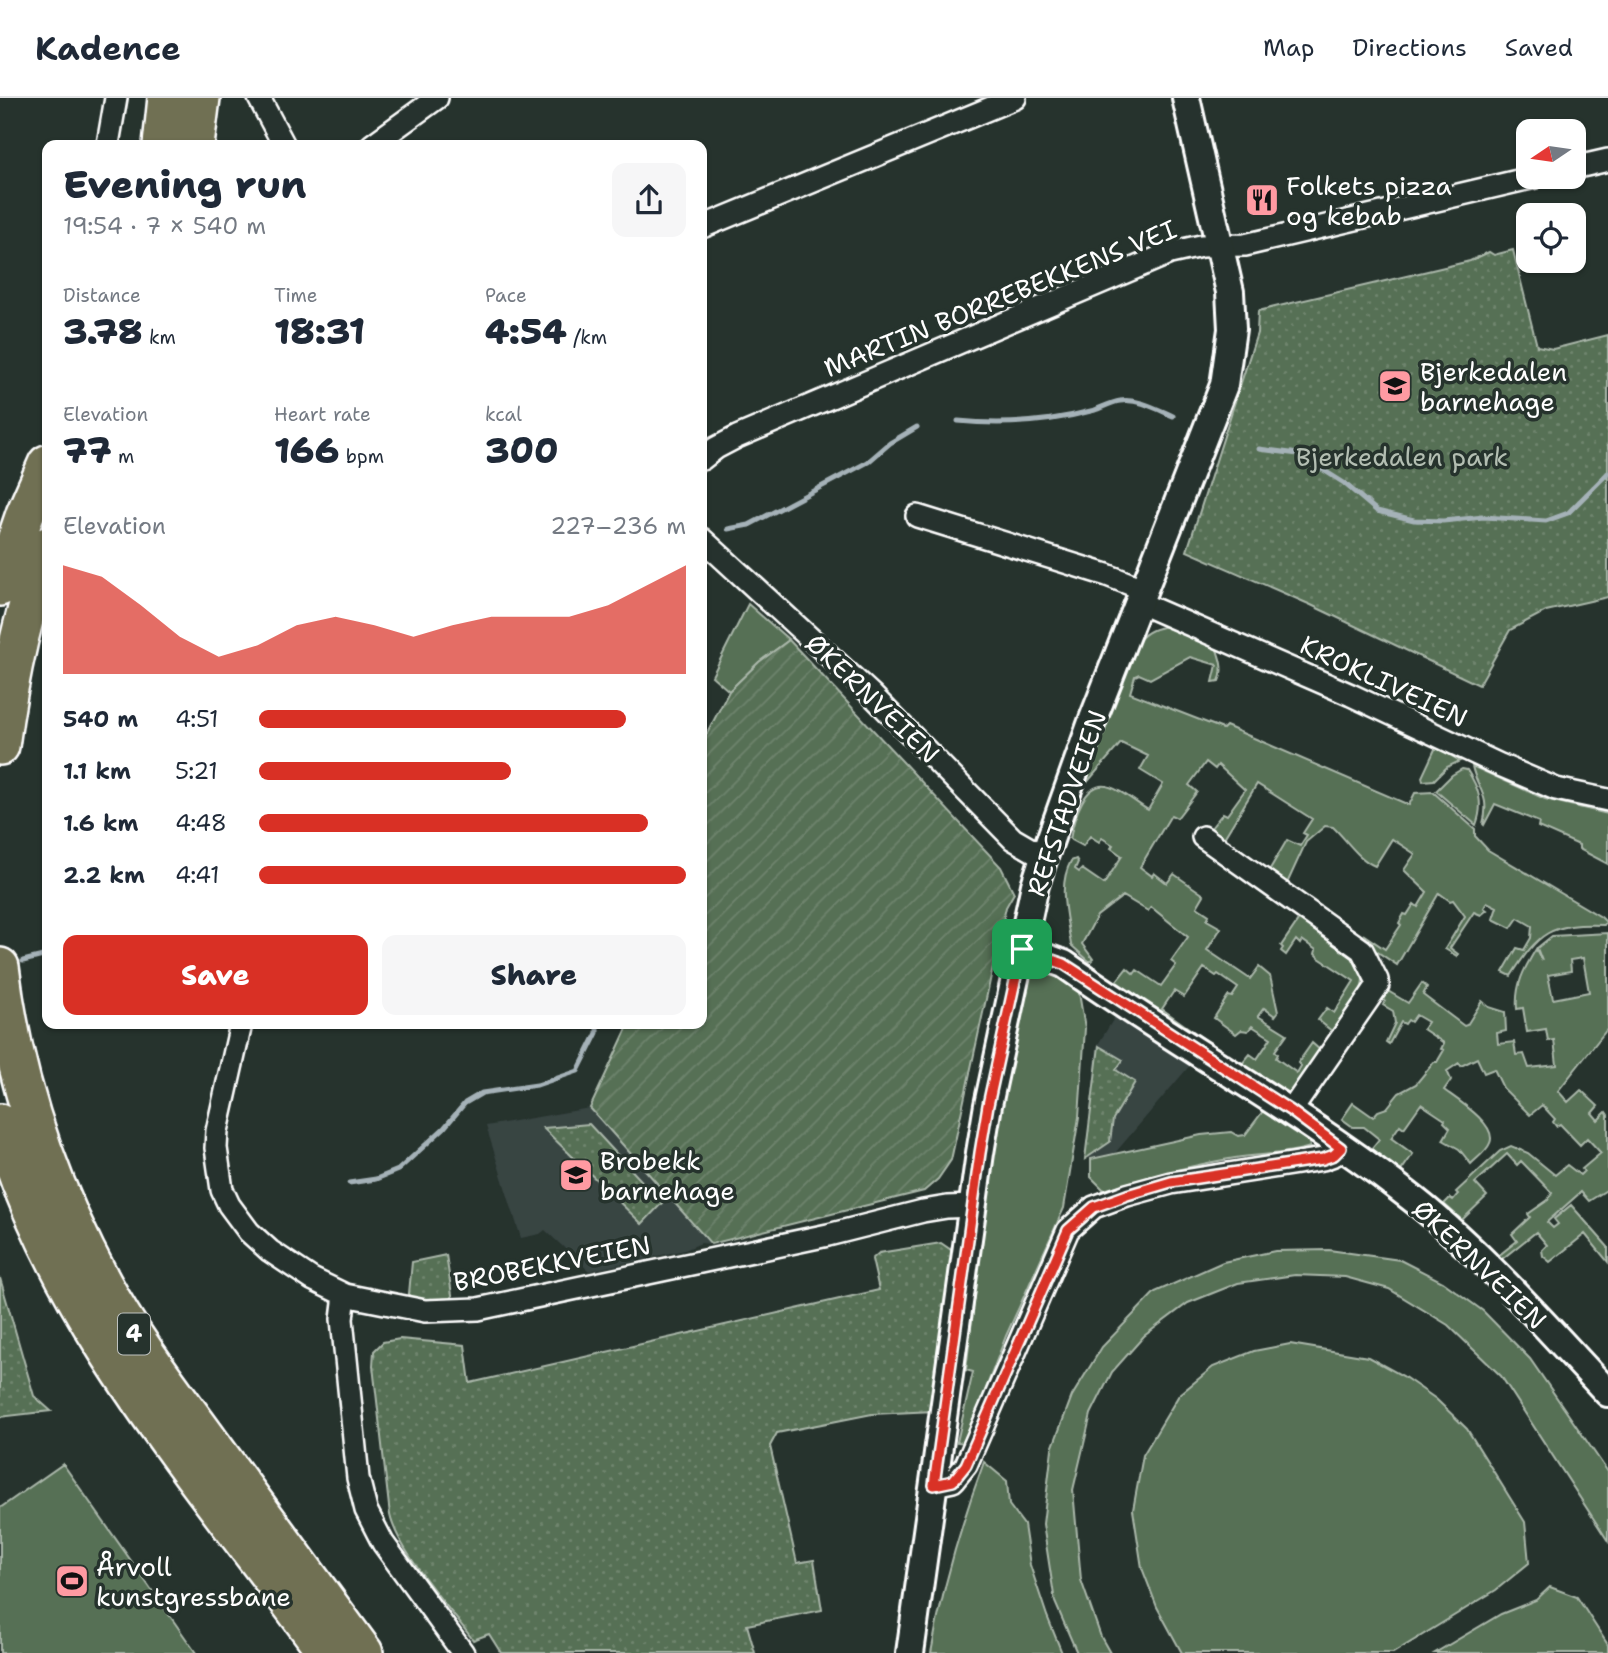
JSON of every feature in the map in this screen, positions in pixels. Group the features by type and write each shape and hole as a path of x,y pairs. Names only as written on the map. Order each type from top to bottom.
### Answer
{"highway":[{"path":"163,140 167,98"},
{"path":"196,140 201,98"},
{"path":"0,587 25,514 42,475"},
{"path":"0,746 6,695 16,649 42,560"},
{"name":"4","path":"0,967 14,1047 40,1143 58,1192 103,1285 164,1380 364,1653"},
{"name":"4","path":"0,1122 32,1213 106,1349 181,1457 327,1653"}],"street":[{"path":"109,140 116,98"},
{"path":"259,98 282,140"},
{"path":"379,140 437,98"},
{"path":"707,225 1015,98"},
{"name":"REFSTADVEIEN","path":"910,1653 988,1105 1035,885 1093,719 1224,386 1231,348 1232,310 1221,246 1186,98"},
{"path":"1586,165 1608,160"},
{"name":"MARTIN BORREBEKKENS VEI","path":"707,455 737,437 1170,253 1201,246 1247,245 1516,182"},
{"name":"KROKLIVEIEN","path":"917,516 1107,575 1143,597 1511,770 1556,789 1608,800"},
{"name":"ØKERNVEIEN","path":"707,544 872,695 1013,839 1044,857"},
{"path":"1203,837 1362,950 1377,980 1378,985 1291,1111"},
{"name":"ØKERNVEIEN","path":"1022,949 1064,964 1291,1111 1403,1191 1451,1230 1608,1393"},
{"name":"BROBEKKVEIEN","path":"240,1029 217,1131 216,1160 222,1190 238,1219 263,1246 312,1279 345,1295 425,1311 478,1309 828,1236 923,1211 973,1206"},
{"path":"934,1485 953,1481 966,1465 1068,1230 1094,1207 1171,1182 1323,1159 1334,1155 1341,1148"},
{"path":"345,1295 342,1307 358,1478 366,1510 383,1543 463,1653"}],"shaded area":[{"path":"1116,1015 1192,1063 1115,1153 1085,1159 1097,1046"},
{"name":"Brobekk barnehage","path":"590,1108 711,1244 701,1243 685,1250 589,1271 545,1230 540,1234 521,1238 486,1126"}],"green space":[{"name":"Bjerkedalen park","path":"1513,250 1516,273 1519,273 1537,346 1553,349 1608,335 1608,597 1546,611 1510,630 1479,685 1311,605 1187,551 1257,333 1258,311 1470,261 1489,252 1494,255"},
{"path":"748,604 789,640 759,662 729,691 712,676"},
{"path":"1168,626 1215,644 1221,667 1219,681 1213,682 1217,665 1190,657 1150,679 1139,674 1135,676 1130,693 1223,729 1226,726 1409,805 1415,793 1433,792 1475,829 1475,836 1488,850 1601,917 1606,922 1604,925 1571,926 1548,933 1530,949 1511,976 1503,972 1517,948 1524,950 1531,938 1532,926 1518,918 1511,928 1493,919 1497,907 1487,902 1484,908 1487,910 1481,915 1474,912 1450,948 1457,956 1445,949 1465,916 1453,900 1450,901 1439,893 1397,965 1363,942 1364,935 1385,949 1401,925 1399,923 1404,914 1407,915 1414,904 1418,907 1427,892 1404,870 1415,854 1392,839 1375,866 1358,854 1333,827 1325,826 1306,842 1285,888 1267,874 1287,840 1300,846 1307,835 1303,833 1312,819 1257,784 1221,843 1211,835 1211,828 1223,813 1227,815 1245,790 1218,765 1215,769 1206,762 1189,785 1197,792 1177,818 1171,815 1140,867 1167,883 1174,874 1204,895 1197,907 1209,915 1207,920 1221,928 1207,950 1250,979 1259,967 1270,976 1278,1012 1275,1016 1264,1008 1258,1016 1287,1034 1275,1051 1278,1054 1276,1058 1297,1073 1301,1066 1298,1063 1312,1043 1321,1051 1294,1091 1285,1093 1241,1065 1250,1054 1257,1059 1271,1038 1252,1026 1248,1031 1241,1030 1236,1034 1214,1018 1228,996 1232,997 1238,988 1204,968 1184,997 1174,991 1162,1009 1204,1039 1200,1043 1115,983 1127,968 1134,974 1137,970 1161,986 1176,965 1171,961 1188,937 1151,907 1148,911 1123,896 1097,916 1082,944 1093,959 1090,962 1071,945 1064,902 1065,881 1071,861 1076,859 1078,862 1075,869 1079,872 1082,869 1104,884 1122,856 1111,848 1113,845 1102,838 1099,842 1090,836 1083,846 1070,839 1077,813 1087,795 1101,786 1110,787 1148,810 1163,784 1140,770 1148,756 1121,743 1077,794 1138,641 1152,630"},
{"path":"789,640 1001,867 1014,893 1006,907 951,1160 938,1179 924,1191 711,1244 590,1108 627,1029 707,1029 707,733 729,691 759,662"},
{"path":"1436,747 1460,761 1447,767 1434,780 1423,781 1422,777"},
{"path":"1472,766 1545,799 1608,814 1608,864 1579,849 1579,845 1538,827 1539,822 1495,804 1484,825 1484,799"},
{"path":"1462,769 1467,770 1479,796 1480,810 1476,825 1436,791"},
{"path":"1302,915 1343,945 1359,964 1363,975 1357,998 1333,1032 1318,1020 1327,1008 1334,1013 1354,981 1319,958 1315,954 1316,950 1302,940 1300,944 1296,940 1286,955 1281,951 1281,946"},
{"path":"1608,933 1608,1028 1558,1091 1568,1102 1581,1090 1598,1106 1592,1113 1598,1120 1606,1112 1608,1115 1608,1189 1589,1201 1581,1192 1547,1222 1553,1228 1558,1224 1554,1219 1571,1205 1608,1247 1608,1262 1585,1234 1550,1262 1543,1256 1542,1250 1547,1245 1536,1232 1502,1259 1498,1256 1517,1241 1512,1234 1530,1217 1528,1214 1548,1200 1552,1193 1521,1161 1517,1165 1507,1154 1475,1183 1487,1196 1462,1220 1444,1204 1450,1198 1453,1200 1458,1194 1456,1192 1500,1151 1511,1146 1528,1153 1555,1175 1567,1165 1580,1175 1584,1171 1582,1169 1601,1153 1587,1138 1580,1145 1560,1124 1556,1126 1553,1122 1555,1119 1542,1105 1530,1115 1503,1088 1494,1069 1484,1073 1477,1058 1461,1066 1459,1063 1447,1071 1451,1080 1444,1090 1474,1113 1488,1128 1491,1136 1487,1149 1471,1164 1459,1149 1443,1140 1450,1128 1445,1120 1421,1104 1404,1128 1400,1125 1391,1138 1413,1154 1401,1171 1371,1149 1379,1139 1364,1127 1353,1127 1342,1119 1353,1103 1373,1117 1378,1111 1387,1108 1399,1093 1416,1084 1434,1062 1437,1062 1444,1050 1441,1049 1444,1043 1423,1029 1428,1022 1416,1015 1411,1022 1401,1022 1389,1044 1386,1042 1395,1023 1393,1011 1383,1005 1385,1001 1378,997 1381,987 1408,1003 1422,983 1427,987 1423,995 1464,1026 1482,1001 1489,1007 1505,1012 1506,1031 1497,1033 1498,1044 1514,1042 1516,1055 1524,1054 1529,1068 1557,1065 1554,1040 1548,1041 1546,1029 1527,1032 1523,1008 1517,1009 1517,992 1524,970 1536,949 1542,961 1537,948 1552,936","holes":["1583,958 1589,992 1553,999 1548,975 1571,971 1570,960"]},
{"path":"1037,962 1078,987 1085,1028 1079,1117 1064,1208 1006,1336 965,1443 957,1442 973,1372 966,1370 1003,1087 1029,965"},
{"path":"1099,1046 1123,1060 1116,1070 1135,1082 1113,1119 1110,1142 1085,1159"},
{"path":"1249,1096 1308,1135 1310,1147 1292,1152 1202,1164 1104,1190 1091,1177 1091,1159 1201,1135 1231,1132 1238,1136 1245,1135 1263,1111 1246,1100"},
{"path":"589,1124 662,1203 642,1224 543,1128"},
{"path":"941,1243 951,1250 956,1260 934,1411 872,1414 777,1433 770,1446 797,1563 814,1560 822,1610 747,1625 755,1653 501,1653 489,1634 473,1640 403,1545 390,1515 373,1366 374,1351 383,1342 400,1339 465,1345 470,1383 879,1290 872,1259 879,1253"},
{"path":"1329,1250 1400,1260 1443,1282 1483,1311 1530,1359 1608,1472 1608,1541 1501,1376 1448,1325 1389,1289 1345,1277 1295,1275 1238,1283 1188,1303 1144,1336 1112,1372 1091,1414 1073,1490 1081,1580 1101,1637 1110,1653 1077,1653 1055,1602 1043,1524 1052,1449 1072,1396 1102,1347 1155,1292 1223,1262 1275,1251"},
{"path":"446,1255 454,1308 408,1304 412,1262"},
{"path":"0,1278 34,1396 51,1411 0,1417"},
{"path":"1290,1344 1368,1357 1403,1376 1436,1399 1467,1429 1525,1522 1529,1563 1496,1590 1393,1653 1182,1653 1157,1607 1142,1568 1133,1510 1143,1455 1179,1395 1213,1367 1254,1351"},
{"path":"984,1462 1007,1481 1009,1505 1024,1525 1030,1565 1062,1653 931,1653 953,1556"},
{"name":"Årvoll kunstgressbane","path":"63,1464 196,1653 0,1653 0,1508"},
{"path":"1550,1587 1577,1597 1608,1645 1608,1653 1435,1653 1501,1614 1536,1600"}],"waterway":[{"path":"958,421 1010,423 1044,420 1095,410 1127,400 1173,416"},
{"path":"728,529 749,525 868,462 890,443 917,427"},
{"path":"1259,449 1298,454 1344,483 1377,511 1414,520 1443,521 1484,517 1546,521 1568,513 1608,473"},
{"path":"23,961 42,956"},
{"path":"349,1183 376,1179 398,1170 444,1128 465,1103 482,1093 537,1085 578,1071 597,1029"}],"place":[{"name":"Folkets pizza og kebab","path":"1262,200"},
{"name":"Bjerkedalen barnehage","path":"1395,386"},
{"name":"Brobekk barnehage","path":"576,1175"},
{"name":"Årvoll kunstgressbane","path":"72,1581"}],"route":[{"path":"1022,949 1064,964 1097,988 1291,1111 1341,1148 1334,1155 1323,1159 1171,1182 1094,1207 1068,1230 966,1465 953,1481 934,1485 980,1153 1022,949"}]}
